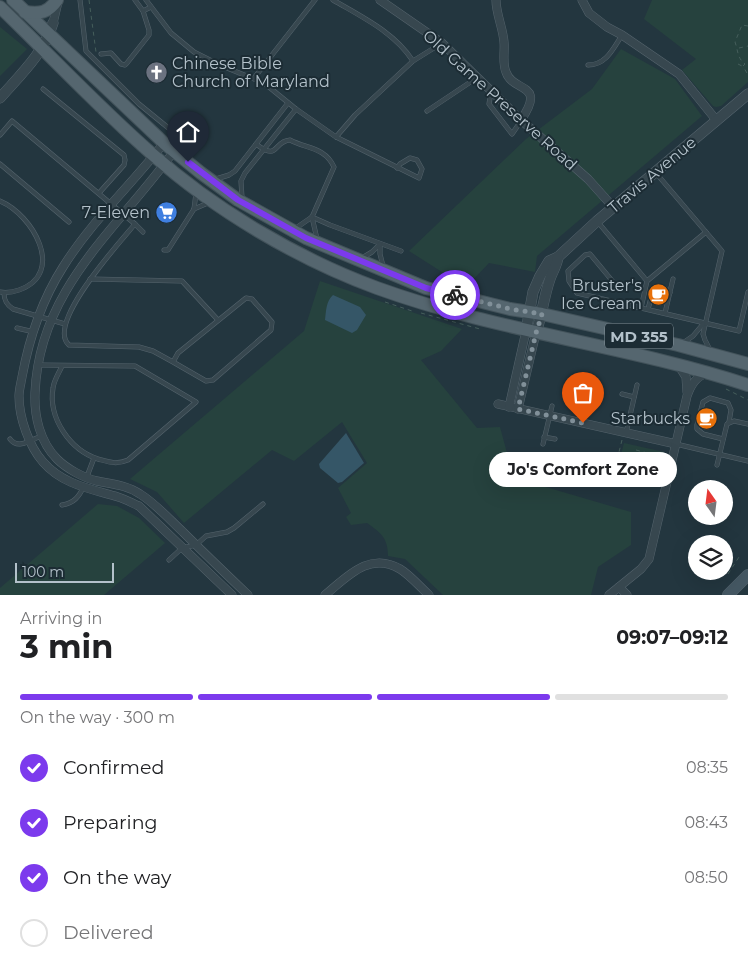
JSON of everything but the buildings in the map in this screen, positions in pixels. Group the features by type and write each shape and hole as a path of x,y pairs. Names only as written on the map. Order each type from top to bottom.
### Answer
{"main road":[{"name":"MD 355","path":"12,0 169,147 243,202 292,230 426,288 510,309 542,314 678,345 748,364"},
{"path":"25,12 44,12 51,8 58,0"},
{"name":"MD 355","path":"0,7 121,127 154,156 214,202 318,263 376,288 435,307 531,332 678,365 748,384"},
{"path":"728,595 748,575"}],"street":[{"path":"0,98 42,48 49,36 58,0"},
{"name":"Old Game Preserve Road","path":"380,0 442,43 521,120 588,179 614,208"},
{"path":"496,0 504,40 504,69 506,75 509,79 524,87 530,97 530,105 521,120"},
{"path":"582,0 589,13 606,27 622,35 680,74 717,121"},
{"name":"Travis Avenue","path":"531,332 528,312 533,292 548,261 558,257 597,221 748,94"},
{"path":"169,147 154,156 79,244 48,294 25,363 19,394 22,417 30,441 43,462 56,474 83,488 120,498 139,506 232,595"},
{"path":"169,147 164,164 122,214 66,288 43,345 35,381 34,407 39,429 58,460 87,478 122,486 140,493 158,508 243,593"},
{"name":"Travis Avenue","path":"531,332 542,314 550,278 557,265 558,257"},
{"path":"509,406 531,332"},
{"path":"518,409 531,332"},
{"path":"609,595 641,569 649,559 687,396 686,377 678,365"},
{"path":"687,396 696,380 702,375 710,373"},
{"path":"498,404 624,436 676,444"},
{"path":"325,595 360,566 383,563 401,569 429,595"},
{"path":"618,587 627,595"}],"lane":[{"path":"80,0 86,51 139,104 177,135"},
{"path":"99,54 111,53 125,65 149,35 143,11 135,0"},
{"path":"146,0 171,33 194,52 222,66 254,78 270,87 296,110 336,137 397,168 420,178 422,169 417,160 406,159 397,168"},
{"path":"254,78 315,0"},
{"path":"333,0 360,14 407,52 413,61"},
{"path":"143,11 150,7"},
{"path":"588,66 608,57 622,35"},
{"path":"336,137 355,115 413,61 442,43"},
{"path":"427,111 478,77"},
{"path":"43,89 124,155 124,164 99,193"},
{"path":"491,91 489,104 512,134 521,120"},
{"path":"211,180 229,175 235,171 288,102"},
{"path":"243,202 240,191 241,181 245,173 296,110"},
{"path":"0,135 12,122 99,193 143,232"},
{"path":"169,147 177,135 176,123"},
{"path":"169,147 177,135"},
{"path":"256,144 264,151 271,152 277,150 285,141 290,140 323,152 329,157 334,167 312,217 300,227 292,230"},
{"path":"0,164 69,222"},
{"path":"656,172 722,251 705,323 705,340 707,347 713,354"},
{"path":"164,250 168,250 194,209 197,196 196,188"},
{"path":"0,201 19,213 32,227 38,240 42,261 42,267 38,275 29,285 14,291 2,292 4,299 8,306 14,309 65,324"},
{"path":"194,209 202,204 214,202"},
{"path":"312,217 315,234 319,243"},
{"path":"312,217 401,251"},
{"path":"597,221 647,281"},
{"path":"135,224 83,289 65,324 64,339 69,345 139,347 153,351 206,381 213,380 271,330 273,326 270,318 250,298 246,298 178,353 173,362"},
{"path":"641,308 647,281 706,232"},
{"path":"356,259 367,256 380,244"},
{"path":"380,244 380,254 385,271"},
{"path":"614,283 591,255 585,255 568,270 568,278 575,292 739,331 748,292"},
{"path":"665,313 673,279"},
{"path":"90,280 182,281 218,320"},
{"path":"648,310 654,288 664,288 670,293"},
{"path":"678,345 693,336 705,323"},
{"path":"17,328 34,332"},
{"path":"38,365 135,366 196,402 128,460 119,464 94,458 84,453 68,438 56,417 53,404 53,388 62,366"},
{"path":"624,436 637,385"},
{"path":"622,394 634,397"},
{"path":"717,465 731,410 728,402 710,398 703,402 697,425 698,430 703,434 723,439"},
{"path":"543,444 552,406"},
{"path":"729,422 735,421 748,424"},
{"path":"10,438 17,445 42,435"},
{"path":"544,437 555,439"},
{"path":"676,444 748,461"},
{"path":"62,505 80,496 94,458"},
{"path":"169,560 182,548 196,545 206,536 228,532 263,504"}],"path":[{"path":"89,0 95,46 99,54"},
{"path":"748,26 743,25 735,42 739,48 740,60 748,75"},
{"path":"739,48 748,46"},
{"path":"738,64 739,66 748,65"},
{"path":"720,386 748,400"},
{"path":"624,436 614,472 660,482"},
{"path":"633,466 628,463 628,457 630,454 636,453 636,450 648,452 653,456 655,462 651,471 639,474 637,477"},
{"path":"633,466 640,462 640,457 636,453"},
{"path":"630,476 633,466"},
{"path":"733,566 739,557 737,556"}],"green space":[{"path":"652,0 748,0 748,82 721,106 713,106 682,70 696,59 644,19"},
{"path":"0,27 27,49 0,76"},
{"path":"621,49 675,79 702,116 537,256 535,272 489,263 469,284 453,279 409,251 526,139 592,89"},
{"path":"320,281 462,329 441,351 421,360 477,428 500,427 507,453 533,460 532,483 631,512 631,545 598,567 591,595 443,595 405,559 388,556 385,540 376,530 367,523 351,525 346,517 351,513 338,488 367,463 342,422 294,461 272,450 184,523 157,492 130,479 304,331"},
{"path":"624,443 664,452 657,480 617,470"},
{"path":"98,504 117,506 139,518 165,543 104,595 0,595 0,588"}],"water":[{"path":"333,295 360,307 366,315 357,330 352,333 325,320 328,303"},
{"path":"346,433 364,463 342,482 338,483 320,468 319,464"}],"way so far":[{"path":"455,295 510,309 542,314 518,409 583,423"}],"place":[{"name":"Chinese Bible Church of Maryland","path":"156,72"},
{"name":"7-Eleven","path":"166,212"},
{"name":"Bruster's Ice Cream","path":"658,294"},
{"name":"Starbucks","path":"706,418"},
{"name":"Jo's Comfort Zone","path":"583,423"}],"route":[{"path":"188,162 201,174 238,200 306,238 426,288 455,295"}]}
